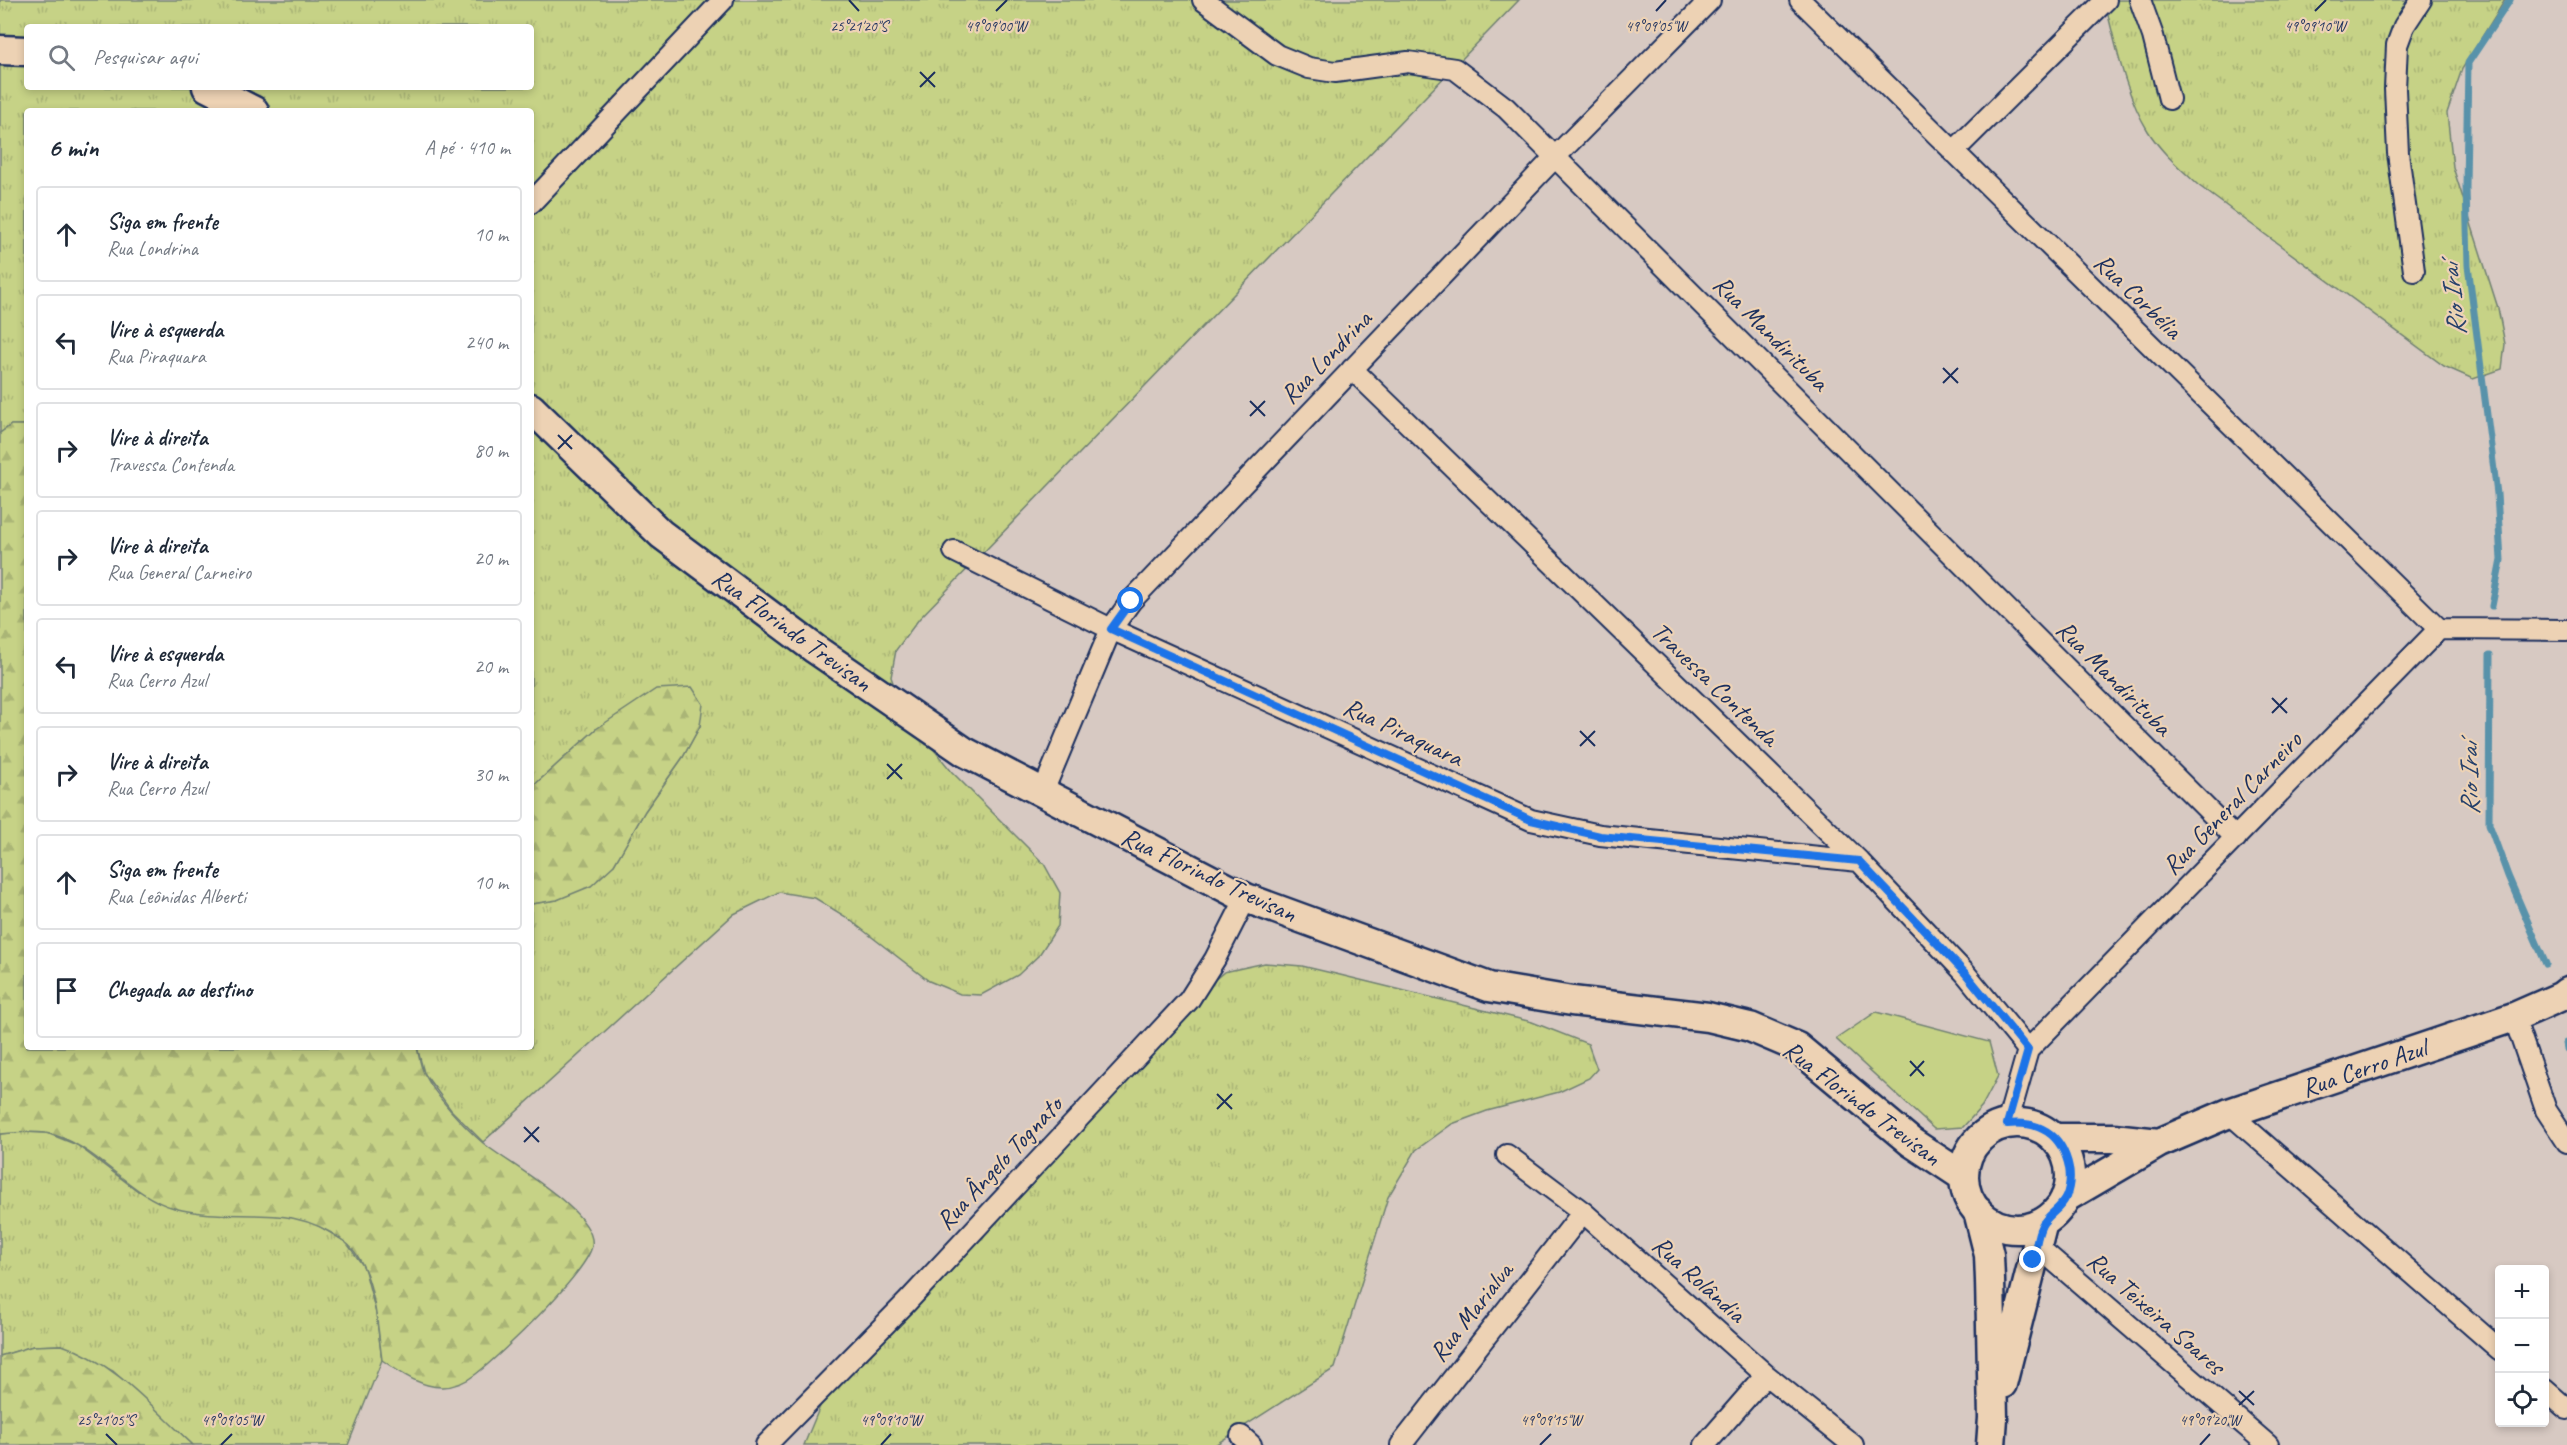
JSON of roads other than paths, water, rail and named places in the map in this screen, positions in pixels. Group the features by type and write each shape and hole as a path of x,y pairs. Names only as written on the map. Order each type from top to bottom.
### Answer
{"street":[{"path":"534,200 723,0"},
{"name":"Rua Mandirituba","path":"1203,0 1277,56 1309,68 1335,72 1408,62 1455,69 1506,108 2236,838"},
{"name":"Rua Londrina","path":"1042,794 1111,629 1131,601 1555,157 1710,0"},
{"name":"Rua Corbélia","path":"1800,0 2439,629"},
{"path":"1953,152 2106,0"},
{"path":"2140,0 2153,36 2169,99"},
{"path":"2415,271 2398,153 2395,89 2397,45 2404,26 2421,0"},
{"path":"0,50 24,51"},
{"path":"213,90 248,108"},
{"name":"Travessa Contenda","path":"1352,369 1859,861 1965,973 2028,1050"},
{"name":"Rua Florindo Trevisan","path":"534,411 661,534 815,649 965,752 1042,794 1246,898 1489,987 1572,1001 1708,1017 1750,1026 1797,1047 1911,1142 1964,1177"},
{"name":"Rua Piraquara","path":"954,551 1111,629 1531,820 1600,836 1859,861"},
{"path":"2439,629 2567,630"},
{"name":"Rua General Carneiro","path":"2007,1124 2028,1050 2439,629"},
{"name":"Rua Ângelo Tognato","path":"766,1445 908,1302 1189,1000 1215,959 1246,898"},
{"name":"Rua Cerro Azul","path":"2040,1234 2065,1198 2159,1143 2229,1113 2514,1017 2567,992"},
{"path":"2514,1017 2546,1110 2567,1142"},
{"path":"2229,1113 2495,1346"},
{"name":"Rua Cerro Azul","path":"2007,1124 2024,1123 2040,1128 2054,1138 2113,1138 2159,1143"},
{"path":"1992,1432 2040,1234 2026,1228 2009,1228 1992,1222 1978,1211 1971,1201 1964,1177 1971,1149 1981,1137 2007,1124"},
{"path":"2054,1138 2064,1151 2069,1166 2070,1182 2065,1198"},
{"name":"Rua Rolândia","path":"1507,1155 1583,1212 1766,1375 1852,1445"},
{"path":"1978,1211 1989,1255 1992,1432"},
{"name":"Rua Marialva","path":"1401,1445 1583,1212"},
{"name":"Rua Teixeira Soares","path":"2040,1234 2268,1445"},
{"path":"1991,1298 2025,1298"},
{"path":"1705,1445 1766,1375"},
{"path":"2549,1393 2567,1409"}],"waterway":[{"name":"Rio Iraí","path":"2492,606 2501,560 2497,494 2468,265 2466,187 2468,63 2510,0"},
{"name":"Rio Iraí","path":"2490,655 2489,824 2508,876 2546,964"},
{"name":"Rio Iraí","path":"2566,1043 2567,1049"}]}
